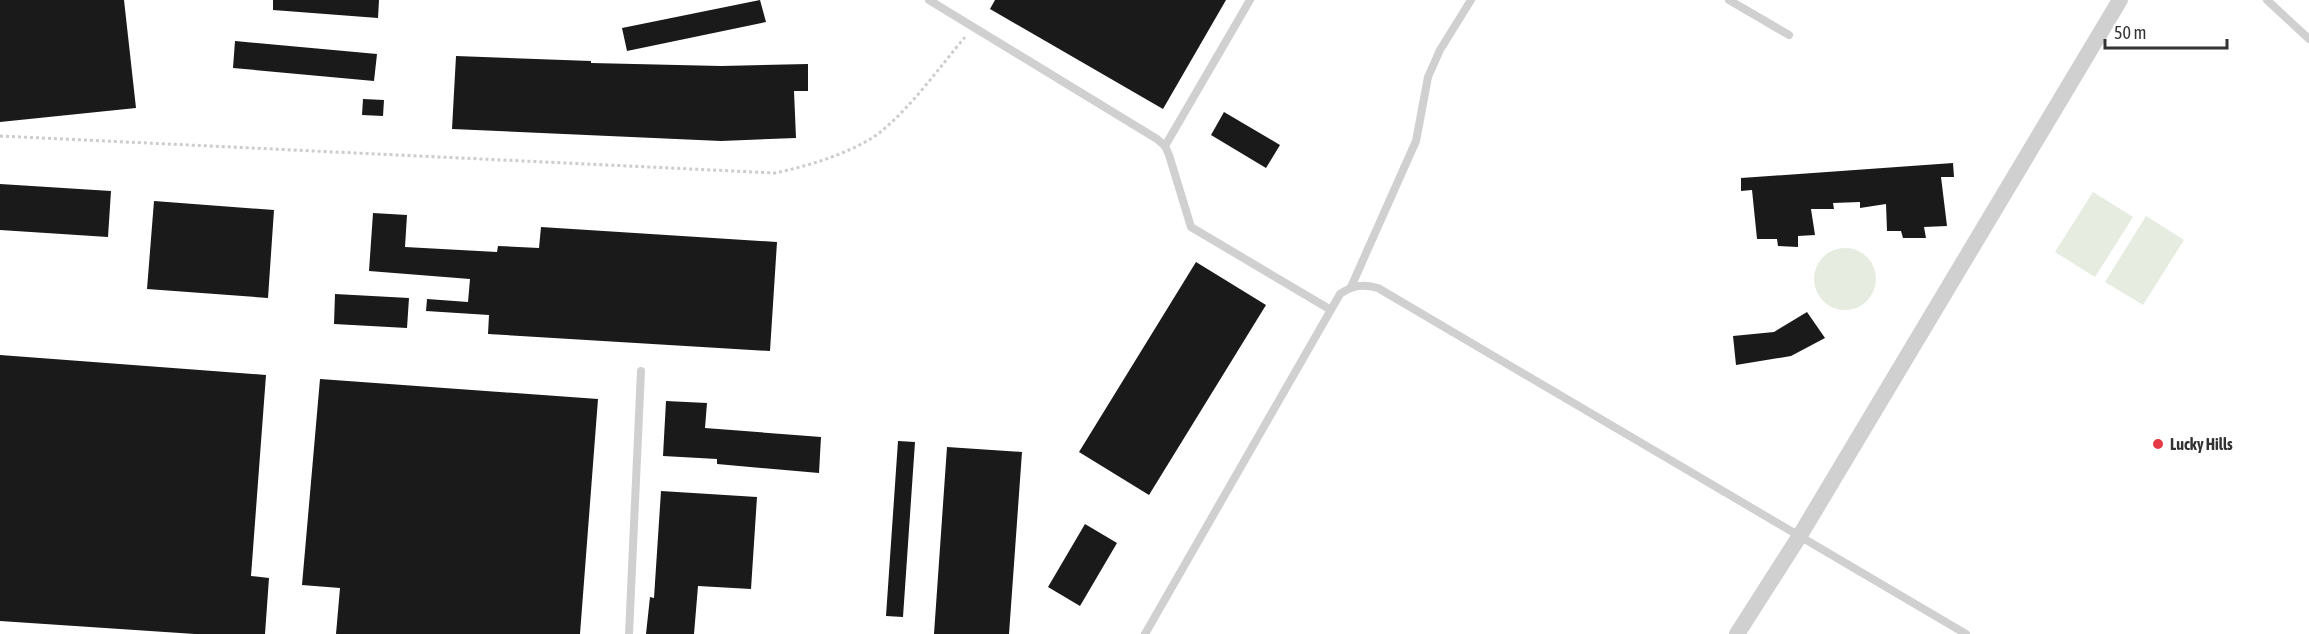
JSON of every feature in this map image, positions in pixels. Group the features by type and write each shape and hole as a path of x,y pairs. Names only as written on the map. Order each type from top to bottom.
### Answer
{"street":[{"path":"1737,634 1799,537 2120,0"}],"lane":[{"path":"929,0 1165,146 1191,227 1197,233 1331,310"},
{"path":"1165,146 1250,0"},
{"path":"1351,287 1412,152 1428,78 1440,50 1471,0"},
{"path":"1729,0 1789,35"},
{"path":"2267,0 2309,39"},
{"path":"1144,634 1340,294 1351,287 1365,285 1378,288 1966,634"},
{"path":"629,634 641,371"}],"path":[{"path":"0,136 775,172 814,165 869,140 896,117 973,27"}],"shaded area":[{"path":"2093,192 2133,217 2095,277 2055,252"},
{"path":"2146,216 2184,240 2143,305 2105,282"},
{"path":"1845,248 1862,253 1867,257 1871,262 1876,279 1871,296 1867,301 1862,305 1845,310 1828,305 1823,301 1819,296 1814,279 1819,262 1823,257 1828,253"}],"building":[{"path":"0,0 124,0 136,108 0,122"},
{"path":"273,0 379,0 378,18 273,10"},
{"path":"760,0 766,22 627,51 622,28"},
{"path":"995,0 1226,0 1163,109 990,9"},
{"path":"235,41 377,54 374,81 233,68"},
{"path":"456,56 591,61 591,63 721,66 808,64 808,91 794,91 796,138 721,141 452,129"},
{"path":"363,99 384,100 383,116 362,115"},
{"path":"1224,112 1280,145 1266,168 1211,135"},
{"path":"1953,163 1954,177 1941,177 1947,226 1924,227 1926,238 1903,238 1901,231 1887,231 1886,204 1860,208 1860,202 1833,203 1834,209 1811,209 1815,235 1798,236 1798,247 1778,246 1777,239 1757,239 1752,190 1741,191 1741,178"},
{"path":"0,184 111,191 108,237 0,230"},
{"path":"154,201 274,210 268,298 147,289"},
{"path":"373,213 407,215 405,247 497,252 498,246 539,248 541,227 777,242 770,351 488,334 489,315 426,311 427,299 468,302 470,279 369,271"},
{"path":"1196,262 1266,305 1149,495 1079,452"},
{"path":"335,294 409,298 407,328 334,324"},
{"path":"1807,312 1825,338 1791,356 1736,365 1733,336 1774,332"},
{"path":"0,355 266,375 251,576 269,578 265,634 195,634 0,621"},
{"path":"320,379 598,399 580,634 336,634 340,588 302,585"},
{"path":"666,401 707,403 705,428 821,437 819,473 717,464 717,459 663,456"},
{"path":"898,441 915,442 903,617 886,616"},
{"path":"947,447 1022,452 1009,634 934,634"},
{"path":"661,491 757,497 751,589 698,586 694,634 646,634 650,597 654,598"},
{"path":"1085,524 1117,543 1080,606 1048,587"}],"place":[{"name":"Lucky Hills","path":"2158,444"}]}
